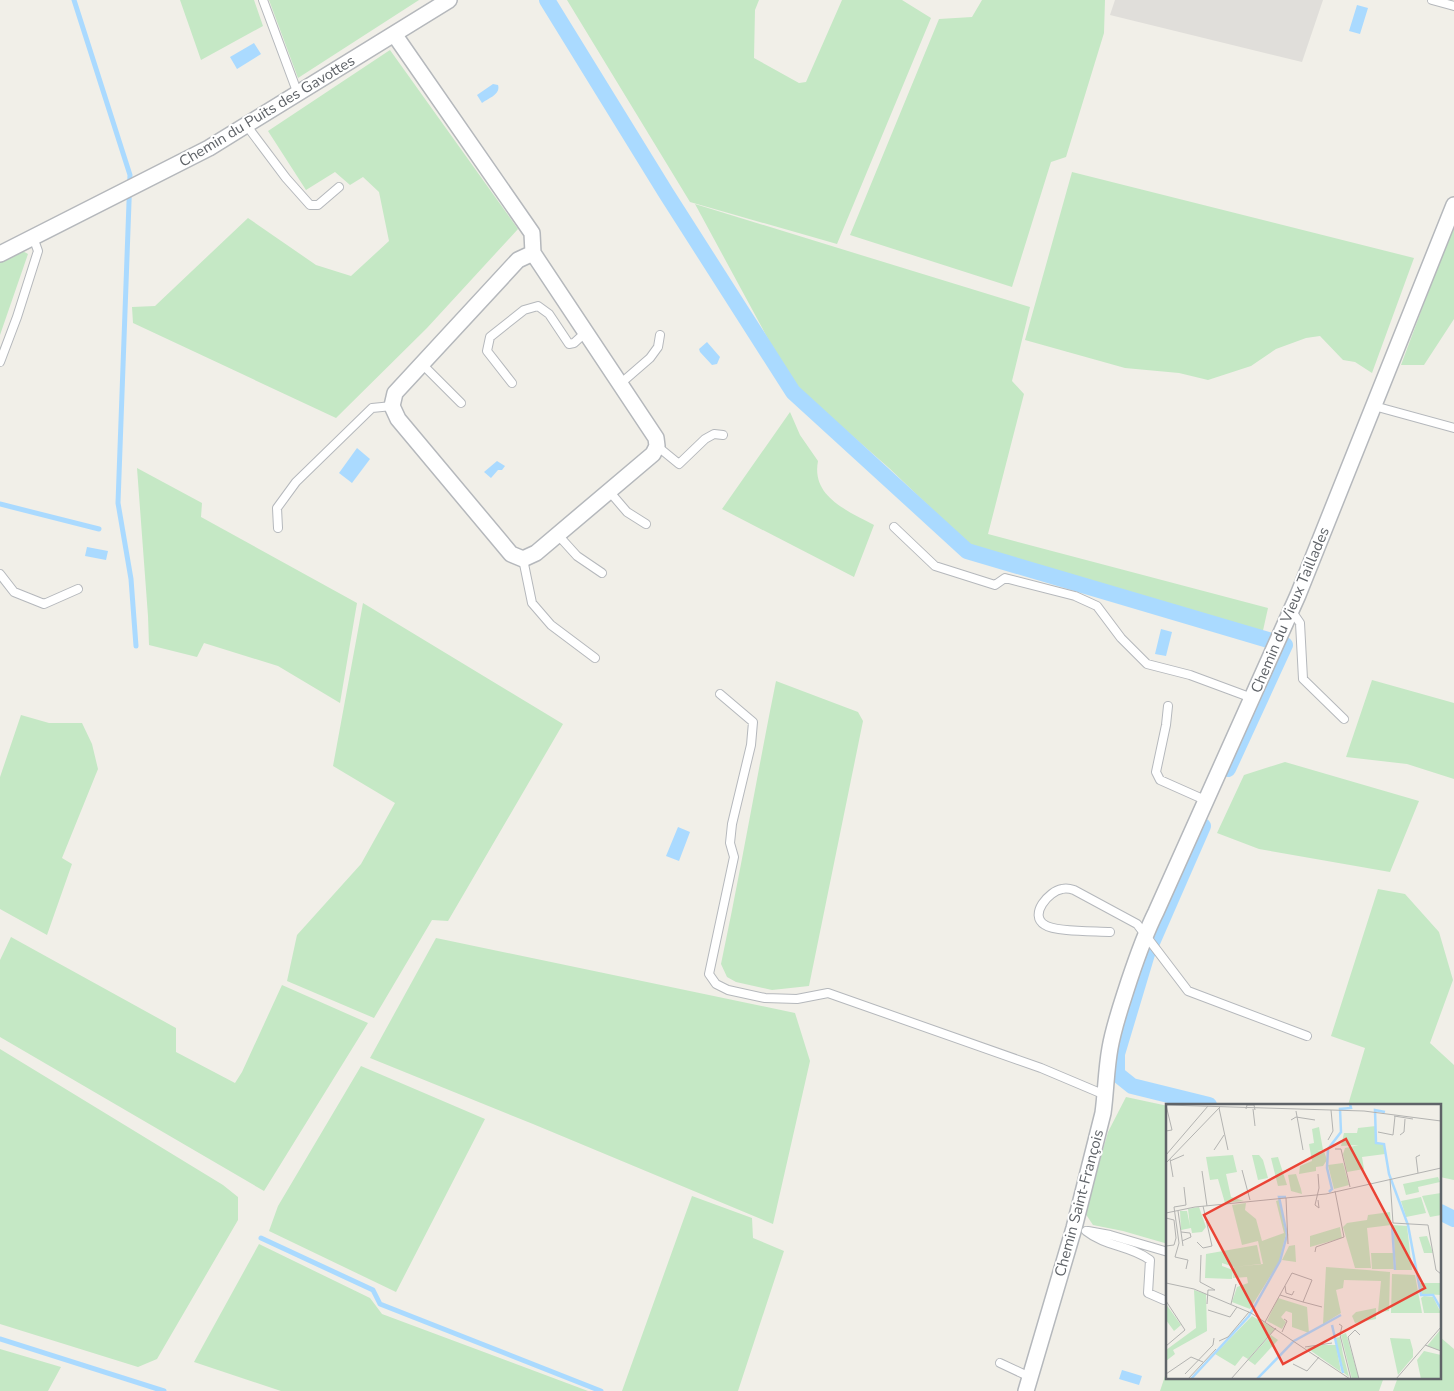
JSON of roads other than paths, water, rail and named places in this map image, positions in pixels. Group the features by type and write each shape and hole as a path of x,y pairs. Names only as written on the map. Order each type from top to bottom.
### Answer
{"street":[{"name":"Chemin du Puits des Gavottes","path":"0,254 209,148 449,0"},
{"path":"394,34 532,233 533,253 656,438 658,446 654,454 558,535 536,553 523,559 511,554 398,419 392,406 395,393 518,260 533,253"},
{"name":"Chemin du Vieux Taillades","path":"1118,1013 1146,933 1291,610 1454,205"},
{"name":"Chemin Saint-François","path":"1028,1384 1080,1229 1103,1113 1105,1078 1118,1013"}],"lane":[{"path":"263,0 298,94"},
{"path":"1432,0 1454,6"},
{"path":"247,126 286,178 310,205 318,206 339,187"},
{"path":"0,362 17,317 38,251 33,237"},
{"path":"512,383 487,351 490,337 524,310 538,306 548,314 569,344 574,343 586,332"},
{"path":"620,384 650,358 658,348 660,335"},
{"path":"422,364 461,403"},
{"path":"278,528 277,508 296,482 372,408 392,406"},
{"path":"1374,406 1454,428"},
{"path":"658,446 679,464 705,439 714,434 723,435"},
{"path":"609,491 627,512 646,524"},
{"path":"894,527 935,566 995,585 1005,578 1075,596 1097,606 1121,638 1147,664 1190,675 1252,698"},
{"path":"558,535 577,556 602,573"},
{"path":"523,559 532,603 551,625 595,658"},
{"path":"0,574 14,592 44,604 78,589"},
{"path":"1291,610 1300,623 1303,679 1344,719"},
{"path":"720,694 753,722 751,744 732,824 730,843 734,857 709,974 716,984 728,990 766,998 797,999 828,993 1041,1068 1105,1094"},
{"path":"1168,706 1156,772 1160,780 1205,800"},
{"path":"1110,932 1052,929 1043,924 1038,917 1039,908 1055,892 1063,888 1074,890 1137,924 1146,933 1188,991 1307,1036"},
{"path":"1080,1229 1110,1235 1166,1251"},
{"path":"1080,1229 1096,1239 1140,1253 1150,1260 1148,1292 1164,1300"},
{"path":"1000,1363 1028,1384"}],"water":[{"path":"1357,5 1368,8 1360,34 1349,31"},
{"path":"254,43 261,54 237,69 230,57"},
{"path":"493,84 498,85 498,91 494,96 482,103 477,95"},
{"path":"707,342 720,357 717,364 712,365 700,352 699,349"},
{"path":"357,448 370,459 352,483 339,473"},
{"path":"497,461 505,466 502,470 498,470 491,478 484,472"},
{"path":"87,547 108,551 106,560 85,556"},
{"path":"1161,629 1172,632 1166,656 1155,654"},
{"path":"678,827 690,832 679,861 666,856"},
{"path":"1122,1370 1142,1376 1139,1385 1119,1379"}],"waterway":[{"path":"74,0 130,175 118,503 131,579 136,646"},
{"path":"547,0 666,193 793,392 967,551 1285,645 1228,769"},
{"path":"0,504 99,529"},
{"path":"1203,826 1147,954 1117,1054 1117,1074 1132,1086 1205,1104"},
{"path":"1442,1213 1454,1219"},
{"path":"261,1238 373,1290 380,1304 601,1391"},
{"path":"0,1339 164,1391"}]}
